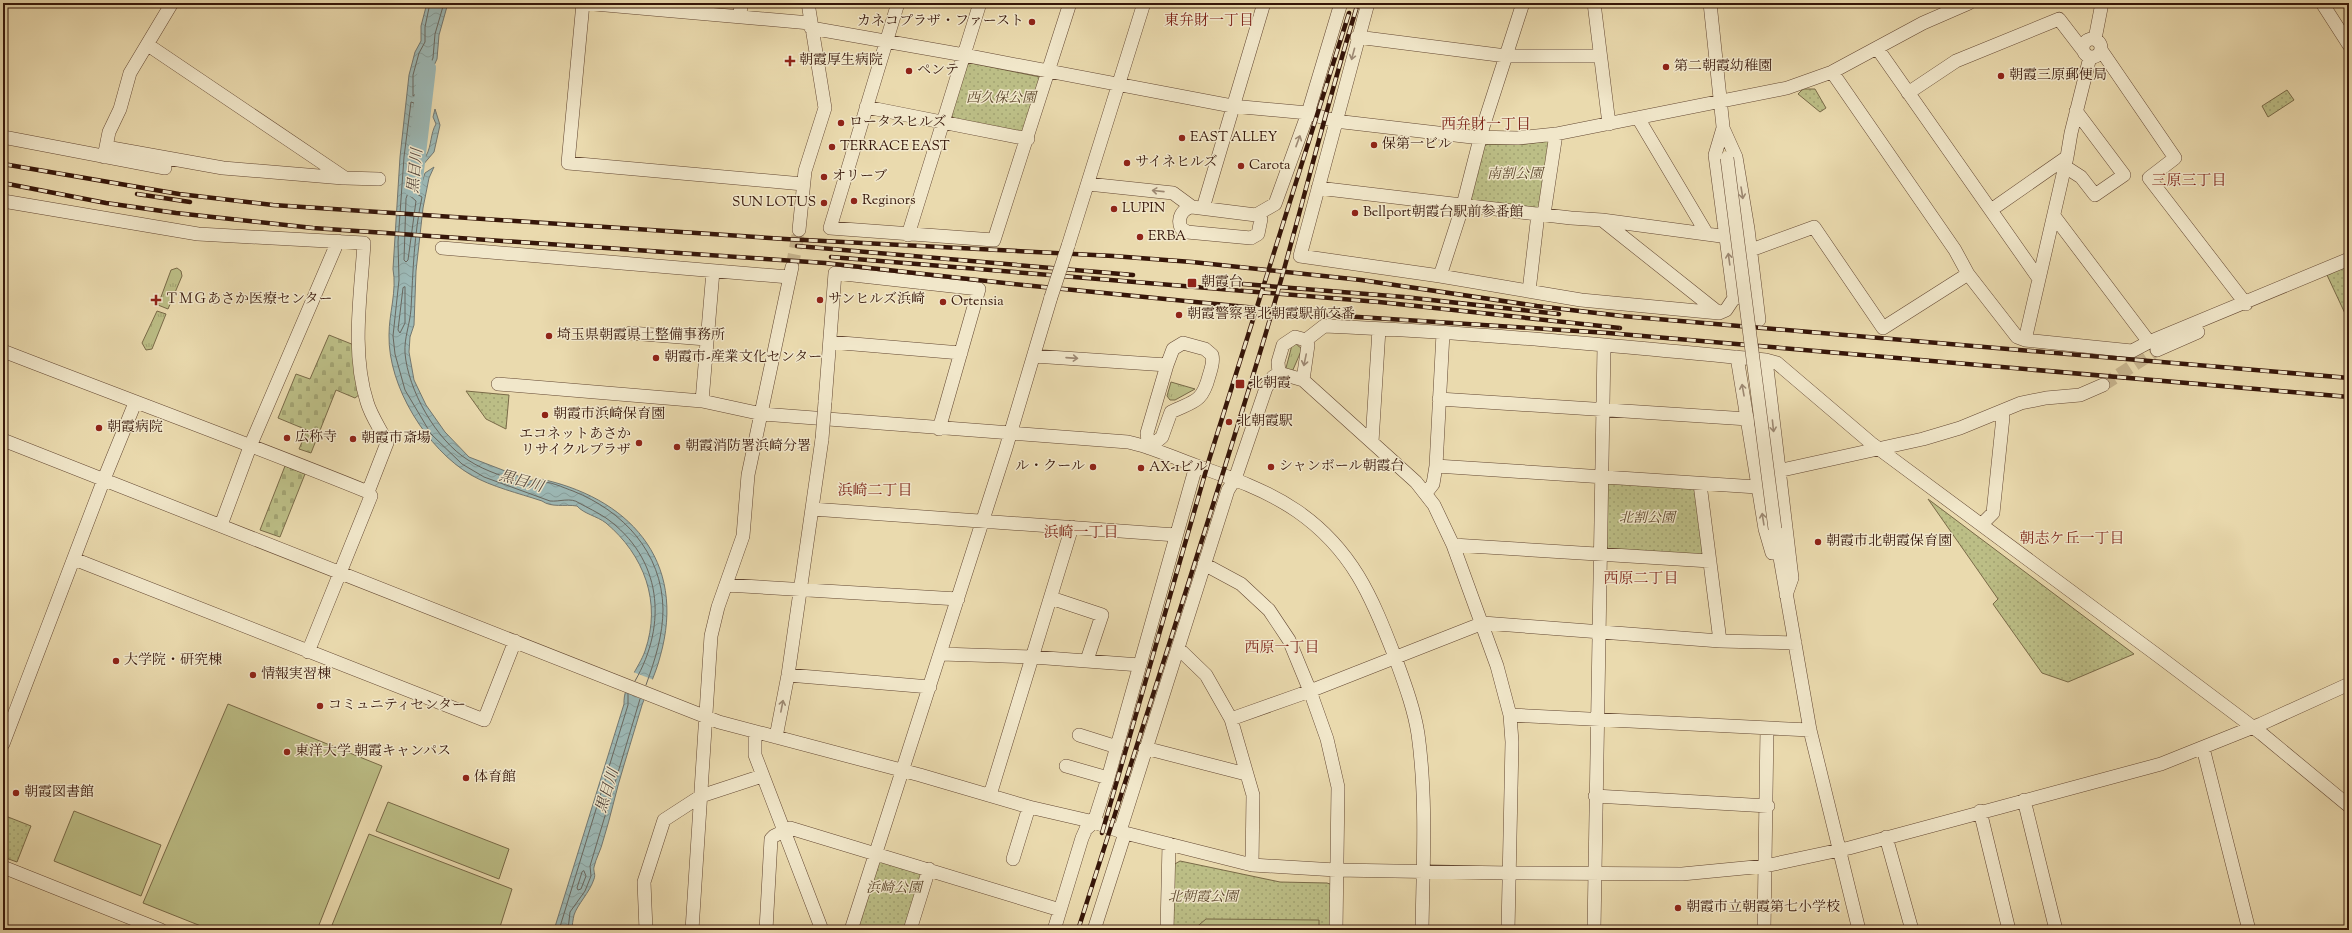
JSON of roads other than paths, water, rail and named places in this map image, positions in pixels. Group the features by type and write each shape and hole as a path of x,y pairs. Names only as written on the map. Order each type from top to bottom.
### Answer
{"street":[{"path":"105,152 130,73 172,3"},
{"path":"803,184 568,163 583,3 740,16 811,25 887,41 1232,106 1308,113 1335,121 1481,137 1518,138 1556,134 1719,103 1787,88 1832,72 1923,23 1969,3"},
{"path":"740,16 741,3"},
{"path":"799,230 803,184 825,108 808,3"},
{"path":"898,3 830,228 908,235 994,240 1028,139 1070,3"},
{"path":"908,235 980,3"},
{"path":"852,930 983,521 1051,297 1144,3"},
{"path":"1198,208 1264,3"},
{"path":"1256,216 1275,204 1308,113 1341,3"},
{"path":"1368,3 1357,37 1300,256 1440,276 1581,300 1719,313 1726,310 1734,298 1715,155 1723,128"},
{"path":"1440,276 1463,205 1481,137 1523,3"},
{"path":"1594,3 1609,124"},
{"path":"1710,3 1719,103 1775,529 1810,730 1838,850 1859,930"},
{"path":"2025,340 2102,3"},
{"path":"2322,3 2349,45"},
{"path":"1908,93 1956,61 2059,19 2092,49 2175,158 2149,178 2246,304"},
{"path":"1357,37 1506,56 1600,56"},
{"path":"148,45 345,178"},
{"path":"1877,48 1908,93 1911,100 2039,279"},
{"path":"1832,72 1955,250 1968,274 2017,337 2025,340 2132,351 2153,346 2243,311 2246,304 2349,259"},
{"path":"866,107 1028,139"},
{"path":"2066,162 2081,177 2095,195 2124,176 2076,112"},
{"path":"1638,118 1707,234"},
{"path":"1723,128 1736,157 1748,229 1758,320"},
{"path":"1529,290 1556,134"},
{"path":"3,137 223,168 345,178 379,179"},
{"path":"105,152 165,168"},
{"path":"1991,210 2066,162"},
{"path":"1088,184 1173,193 1198,208"},
{"path":"1318,188 1602,220 1726,236 1748,229"},
{"path":"3,201 198,234 364,242 359,341 360,377 367,403 387,444 368,492"},
{"path":"1198,208 1256,216 1261,219 1260,230 1251,238 1187,232 1179,224 1181,214 1184,211 1198,208"},
{"path":"2054,216 2153,346"},
{"path":"1602,220 1719,313"},
{"path":"1750,250 1814,227 1883,328 1968,274"},
{"path":"221,525 251,444 338,241"},
{"path":"442,248 713,270 791,272 748,475 744,536 726,585 711,636 692,930"},
{"path":"702,401 706,339 713,270"},
{"path":"776,737 788,675 801,591 822,439 835,272 979,289 939,429"},
{"path":"1734,298 1756,296"},
{"path":"1306,340 1324,326 1443,333 1604,346 1737,357 1766,360 1777,363 1879,449 1982,524 2253,728 2349,806"},
{"path":"1372,442 1379,329"},
{"path":"630,333 706,339"},
{"path":"1426,493 1433,484 1436,466 1443,333"},
{"path":"1279,373 1278,362 1283,345 1296,337 1306,340"},
{"path":"1303,380 1308,345 1306,340"},
{"path":"830,342 961,353"},
{"path":"1180,343 1209,351 1213,359 1207,384 1201,397 1170,412 1162,437 1149,448 1147,433 1173,349 1180,343"},
{"path":"1594,930 1595,796 1604,346"},
{"path":"3,351 136,403 251,444 368,492 371,496 308,652"},
{"path":"1034,356 1167,365"},
{"path":"1737,357 1748,419 1764,529 1786,596"},
{"path":"1766,360 1778,470 1788,531 1792,578 1786,596"},
{"path":"1094,930 1146,748 1228,490 1236,479 1266,388 1272,377 1279,373 1303,380 1426,493 1437,511 1453,545 1483,623 1497,666 1510,715 1512,742 1508,930"},
{"path":"498,384 702,401 762,414 939,429 1011,432 1128,442 1236,479 1296,510 1330,539 1346,557 1372,598 1407,692 1418,732 1422,776 1422,930"},
{"path":"1778,470 1879,449 1960,428 2021,404 2040,399 2080,395 2103,384"},
{"path":"1158,397 1161,405 1170,412"},
{"path":"1439,399 1748,419"},
{"path":"3,744 104,479 136,403"},
{"path":"1982,524 1993,513 2003,417 2002,412"},
{"path":"3,440 340,571 706,717 755,732 903,770 1029,807 1094,822 1123,832 1252,865 1336,870 1682,874 1765,866 1838,850 1980,811 2130,773 2203,748 2253,728 2349,684"},
{"path":"1054,930 1082,838 1086,829 1094,822 1118,747 1196,466"},
{"path":"1436,466 1601,478 1757,487"},
{"path":"1700,484 1720,641"},
{"path":"812,509 1176,535"},
{"path":"990,795 1072,527"},
{"path":"1453,545 1710,561"},
{"path":"74,559 484,720 515,641"},
{"path":"1204,564 1241,584 1270,610 1289,640 1310,691 1327,739 1338,787 1336,930"},
{"path":"726,585 801,591 958,599"},
{"path":"1051,598 1102,615 1087,660"},
{"path":"1231,719 1310,691 1483,623 1720,641 1795,643"},
{"path":"1178,648 1206,675 1231,719 1252,795 1252,865"},
{"path":"941,654 1033,656 1140,665"},
{"path":"788,675 930,687"},
{"path":"1510,715 1597,717 1810,730"},
{"path":"1764,930 1768,806 1767,728"},
{"path":"755,732 755,755 762,776 822,930"},
{"path":"1078,735 1118,747"},
{"path":"1146,748 1246,774"},
{"path":"2203,748 2249,930"},
{"path":"1066,766 1108,778"},
{"path":"646,930 644,882 664,820 701,796 762,776"},
{"path":"1595,796 1768,806"},
{"path":"2024,800 2056,930"},
{"path":"1013,860 1029,807"},
{"path":"1980,811 2009,930"},
{"path":"766,930 771,839 790,828 930,869 1060,910"},
{"path":"1886,837 1912,930"},
{"path":"1167,930 1169,844"},
{"path":"3,867 161,930"},
{"path":"910,930 930,869"}],"water":[{"path":"427,3 448,3 439,35 437,59 431,72 430,90 419,95 417,109 415,143 416,165 421,154 426,156 428,152 436,124 433,117 435,109 440,125 434,152 422,166 416,186 419,192 425,173 434,167 429,178 423,208 416,271 414,325 410,337 409,352 414,380 426,405 445,432 469,457 531,481 536,478 569,487 598,500 623,517 643,538 657,562 665,591 666,622 660,657 642,705 621,774 606,832 594,867 595,876 590,889 574,915 572,930 554,930 624,704 626,690 645,651 650,633 650,597 640,565 631,550 606,523 583,511 577,506 554,505 505,490 471,475 455,464 425,433 413,415 395,375 390,355 389,327 394,286 393,269 400,157 409,75 415,52 421,41 421,26"}],"waterway":[{"name":"黒目川","path":"413,188 427,68"}],"tunnel":[{"path":"792,267 799,230"},
{"path":"2103,385 2157,350"}],"railway":[{"path":"1078,930 1265,336 1358,3"},
{"path":"1102,833 1209,460 1349,13"},
{"path":"3,164 179,194 273,205 785,239 1113,256 1192,262 1361,280 1537,306 1622,316 2349,378"},
{"path":"3,183 106,203 176,213 313,228 825,263 1023,285 1327,315 1608,333 2349,397"},
{"path":"137,194 190,202"},
{"path":"797,246 1133,275"},
{"path":"831,257 1379,302 1620,328"},
{"path":"1243,284 1404,297 1559,314"}],"place":[{"name":"カネコプラザ・ファースト","path":"1032,22"},
{"name":"朝霞厚生病院","path":"790,61"},
{"name":"第二朝霞幼稚園","path":"1666,67"},
{"name":"ペンテ","path":"909,71"},
{"name":"朝霞三原郵便局","path":"2001,76"},
{"name":"ロータスヒルズ","path":"841,123"},
{"name":"EAST ALLEY","path":"1182,138"},
{"name":"保第一ビル","path":"1374,145"},
{"name":"TERRACE EAST","path":"832,147"},
{"name":"サイネヒルズ","path":"1127,163"},
{"name":"Carota","path":"1241,166"},
{"name":"オリーブ","path":"824,177"},
{"name":"Reginors","path":"854,201"},
{"name":"SUN LOTUS","path":"824,203"},
{"name":"LUPIN","path":"1114,209"},
{"name":"Bellport朝霞台駅前参番館","path":"1355,213"},
{"name":"ERBA","path":"1140,237"},
{"name":"朝霞台","path":"1192,283"},
{"name":"ＴＭＧあさか医療センター","path":"156,300"},
{"name":"サンヒルズ浜崎","path":"820,300"},
{"name":"Ortensia","path":"943,302"},
{"name":"朝霞警察署北朝霞駅前交番","path":"1179,315"},
{"name":"埼玉県朝霞県土整備事務所","path":"549,336"},
{"name":"朝霞市-産業文化センター","path":"656,358"},
{"name":"北朝霞","path":"1240,384"},
{"name":"朝霞市浜崎保育園","path":"545,415"},
{"name":"北朝霞駅","path":"1229,422"},
{"name":"朝霞病院","path":"99,428"},
{"name":"広称寺","path":"287,438"},
{"name":"朝霞市斎場","path":"353,439"},
{"name":"エコネットあさか リサイクルプラザ","path":"639,443"},
{"name":"朝霞消防署浜崎分署","path":"677,447"},
{"name":"ル・クール","path":"1093,467"},
{"name":"シャンボール朝霞台","path":"1271,467"},
{"name":"AX-1ビル","path":"1141,468"},
{"name":"朝霞市北朝霞保育園","path":"1818,542"},
{"name":"大学院・研究棟","path":"116,661"},
{"name":"情報実習棟","path":"253,675"},
{"name":"コミュニティセンター","path":"320,706"},
{"name":"東洋大学 朝霞キャンパス","path":"287,752"},
{"name":"体育館","path":"466,778"},
{"name":"朝霞図書館","path":"16,793"},
{"name":"朝霞市立朝霞第七小学校","path":"1678,908"}],"district":[{"name":"東弁財一丁目","path":"1209,21"},
{"name":"西弁財一丁目","path":"1486,125"},
{"name":"三原三丁目","path":"2189,181"},
{"name":"浜崎二丁目","path":"875,491"},
{"name":"浜崎一丁目","path":"1081,533"},
{"name":"朝志ケ丘一丁目","path":"2072,539"},
{"name":"西原二丁目","path":"1641,579"},
{"name":"西原一丁目","path":"1282,648"}],"park label":[{"name":"西久保公園","path":"1001,99"},
{"name":"南割公園","path":"1515,175"},
{"name":"北割公園","path":"1647,519"},
{"name":"浜崎公園","path":"894,889"},
{"name":"北朝霞公園","path":"1203,898"}]}
